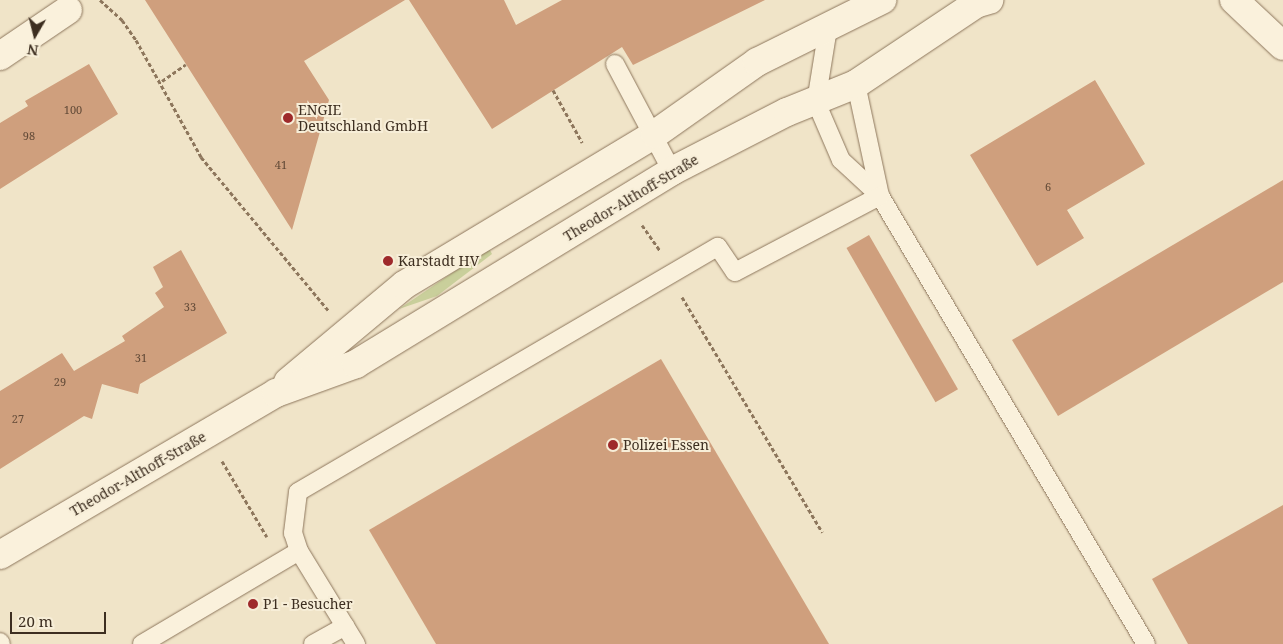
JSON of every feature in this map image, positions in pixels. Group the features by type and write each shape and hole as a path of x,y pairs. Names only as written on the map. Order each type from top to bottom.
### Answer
{"street":[{"name":"Theodor-Althoff-Straße","path":"276,393 344,333 404,285 655,134 757,62 882,0"},
{"path":"1234,0 1283,46"},
{"name":"Theodor-Althoff-Straße","path":"0,555 276,393 356,364 672,171 787,112 816,102 856,84 982,1"},
{"path":"0,56 68,10"}],"lane":[{"path":"828,28 816,102 841,160 880,196 1146,644"},
{"path":"615,64 655,134 672,171"},
{"path":"856,84 880,196"},
{"path":"356,644 299,551 293,533 298,492 718,246 735,272 880,196"},
{"path":"142,644 282,564 299,551"},
{"path":"313,644 345,626"}],"path":[{"path":"100,0 122,20 162,81 201,156 344,333"},
{"path":"162,81 186,64"},
{"path":"553,90 596,170"},
{"path":"650,234 673,273 685,306 822,532"},
{"path":"237,484 282,564"}],"green space":[{"path":"489,248 492,254 437,296 399,309"}],"building":[{"path":"145,0 405,0 304,61 329,100 292,230"},
{"path":"409,0 504,0 516,25 562,0 765,0 633,65 622,47 492,129"},
{"path":"89,64 118,114 0,189 0,123 28,106 25,101"},
{"path":"1095,80 1145,164 1067,210 1084,238 1037,266 970,155"},
{"path":"1283,180 1283,282 1058,416 1012,340"},
{"path":"869,235 958,389 935,402 846,248"},
{"path":"181,250 227,333 140,384 138,394 102,384 92,419 84,416 0,469 0,391 62,353 74,371 125,341 122,336 164,307 155,293 163,287 153,267"},
{"name":"Polizei Essen","path":"661,359 829,644 436,644 369,530"},
{"path":"1283,505 1283,644 1188,644 1152,579"}],"place":[{"name":"ENGIE Deutschland GmbH","path":"288,118"},
{"name":"Karstadt HV","path":"388,261"},
{"name":"Polizei Essen","path":"613,445"},
{"name":"P1 - Besucher","path":"253,604"}]}
